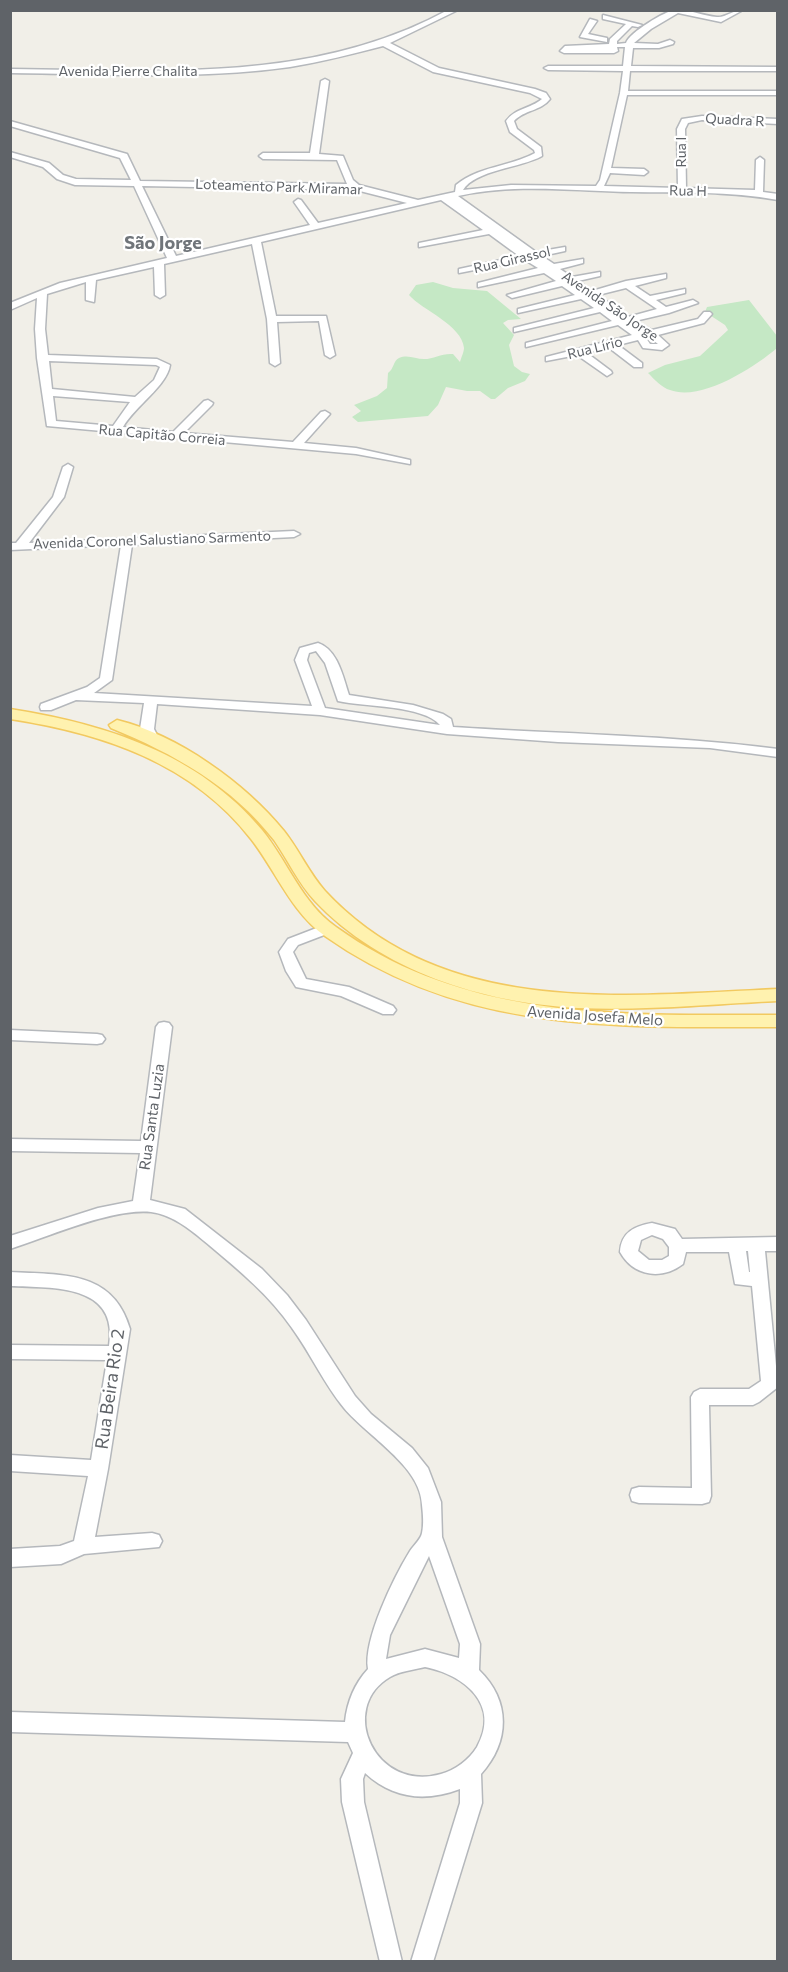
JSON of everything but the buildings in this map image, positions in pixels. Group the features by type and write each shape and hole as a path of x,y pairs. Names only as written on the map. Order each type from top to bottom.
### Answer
{"main road":[{"name":"Avenida Josefa Melo","path":"10,702 46,707 106,722 152,739 206,767 233,787 262,814 289,849 319,895 342,917 380,945 440,973 475,985 565,1002 777,995"},
{"name":"Avenida Josefa Melo","path":"10,714 98,731 156,755 188,773 224,800 244,820 257,835 301,902 327,929 359,951 412,979 457,996 506,1009 564,1017 638,1022 777,1021"}],"street":[{"name":"Avenida Pierre Chalita","path":"10,69 182,71 245,69 308,62 402,36 455,10"},
{"path":"598,189 604,180 624,93 628,45 634,35 678,11 721,20 740,10"},
{"path":"606,17 648,27"},
{"path":"593,21 582,35 613,44"},
{"path":"613,44 614,51 609,52 564,51 565,48 613,44 629,25"},
{"path":"402,36 398,42 402,54"},
{"path":"567,43 659,46 670,42"},
{"path":"10,308 42,291 91,278 419,203 457,190 483,172 518,163 539,154 538,149 513,130 510,121 518,112 544,103 546,99 543,95 442,72 381,43"},
{"path":"350,52 402,54"},
{"path":"548,68 777,69"},
{"path":"314,156 325,81"},
{"path":"624,93 777,93"},
{"name":"Quadra R","path":"692,118 777,122"},
{"name":"Rua I","path":"682,191 682,124 692,118"},
{"path":"10,123 117,152 128,160 172,258"},
{"name":"Loteamento Park Miramar","path":"10,154 46,165 67,180 137,184 357,187 419,203"},
{"path":"263,156 314,156 340,159 349,181 357,187"},
{"path":"759,194 760,159"},
{"path":"606,170 644,171"},
{"name":"Rua H","path":"457,190 598,189 759,194 777,197"},
{"name":"Avenida São Jorge","path":"457,190 492,229 644,335"},
{"path":"298,202 315,226"},
{"path":"422,245 492,229"},
{"path":"256,240 272,319 275,363"},
{"name":"Rua Girassol","path":"462,271 562,249"},
{"path":"159,261 160,295"},
{"path":"481,285 580,261"},
{"path":"512,295 597,274"},
{"path":"521,310 663,276"},
{"path":"91,278 91,300"},
{"path":"626,284 666,311"},
{"name":"Rua Capitão Correia","path":"42,291 40,329 51,424 367,452 406,462"},
{"path":"648,299 682,291"},
{"path":"530,345 693,303"},
{"path":"518,330 605,308"},
{"name":"Rua Lírio","path":"550,359 701,321 707,314"},
{"path":"272,319 322,318 330,355"},
{"path":"610,344 638,365"},
{"path":"579,352 607,373"},
{"path":"42,358 165,364 165,370 157,382 137,400 116,431"},
{"path":"48,392 137,400"},
{"path":"176,436 208,403"},
{"path":"296,447 325,414"},
{"path":"15,546 58,497 68,467"},
{"name":"Avenida Coronel Salustiano Sarmento","path":"15,546 294,534"},
{"path":"46,707 92,690 106,680 127,541"},
{"path":"320,711 301,660 304,651 315,647 322,650 334,670 343,698 399,706 438,716 446,722 447,730"},
{"path":"106,680 128,698"},
{"path":"75,696 320,711 447,730 558,738 710,744 777,753"},
{"path":"151,699 147,729 152,739"},
{"path":"327,929 293,942 286,952 293,971 302,983 344,991 388,1010"},
{"name":"Rua Santa Luzia","path":"141,1206 164,1027"},
{"path":"10,1035 97,1039"},
{"path":"10,1145 147,1147"},
{"path":"10,1243 98,1214 141,1206 159,1207 179,1214 198,1227 256,1274 281,1300 349,1401 365,1419 405,1454 421,1474 432,1502 432,1537 470,1644 469,1674"},
{"path":"639,1495 702,1496 700,1397 753,1397 770,1384 756,1244"},
{"path":"678,1245 777,1244"},
{"path":"737,1245 741,1279 759,1279"},
{"name":"Rua Beira Rio 2","path":"10,1279 75,1285 103,1296 117,1308 121,1329 99,1469 83,1546"},
{"path":"10,1352 117,1353"},
{"path":"10,1463 99,1469"},
{"path":"379,1672 376,1657 380,1635 417,1557 432,1537"},
{"path":"10,1558 61,1555 83,1546 152,1541"},
{"path":"425,1658 448,1662 469,1674 484,1691 493,1712 494,1734 485,1756 470,1774 449,1785 424,1789 400,1784 379,1772 363,1754 356,1732 356,1710 365,1689 379,1672 402,1662 425,1658"},
{"path":"10,1722 356,1732"},
{"path":"363,1754 352,1779 353,1802 392,1962"},
{"path":"423,1962 471,1803 470,1774"}],"green space":[{"path":"433,282 453,288 487,291 521,319 508,320 503,323 514,335 509,345 514,366 530,374 525,381 508,388 495,399 491,399 480,391 446,387 438,405 428,416 358,422 352,417 361,411 354,405 377,396 387,388 388,373 399,358 405,356 428,359 453,354 460,362 464,348 456,332 409,295 416,285"},
{"path":"749,300 777,336 777,348 767,356 727,381 697,391 683,392 667,389 648,373 665,365 700,356 728,330 725,325 705,312 707,307"}],"district":[{"name":"São Jorge","path":"163,243"}]}
